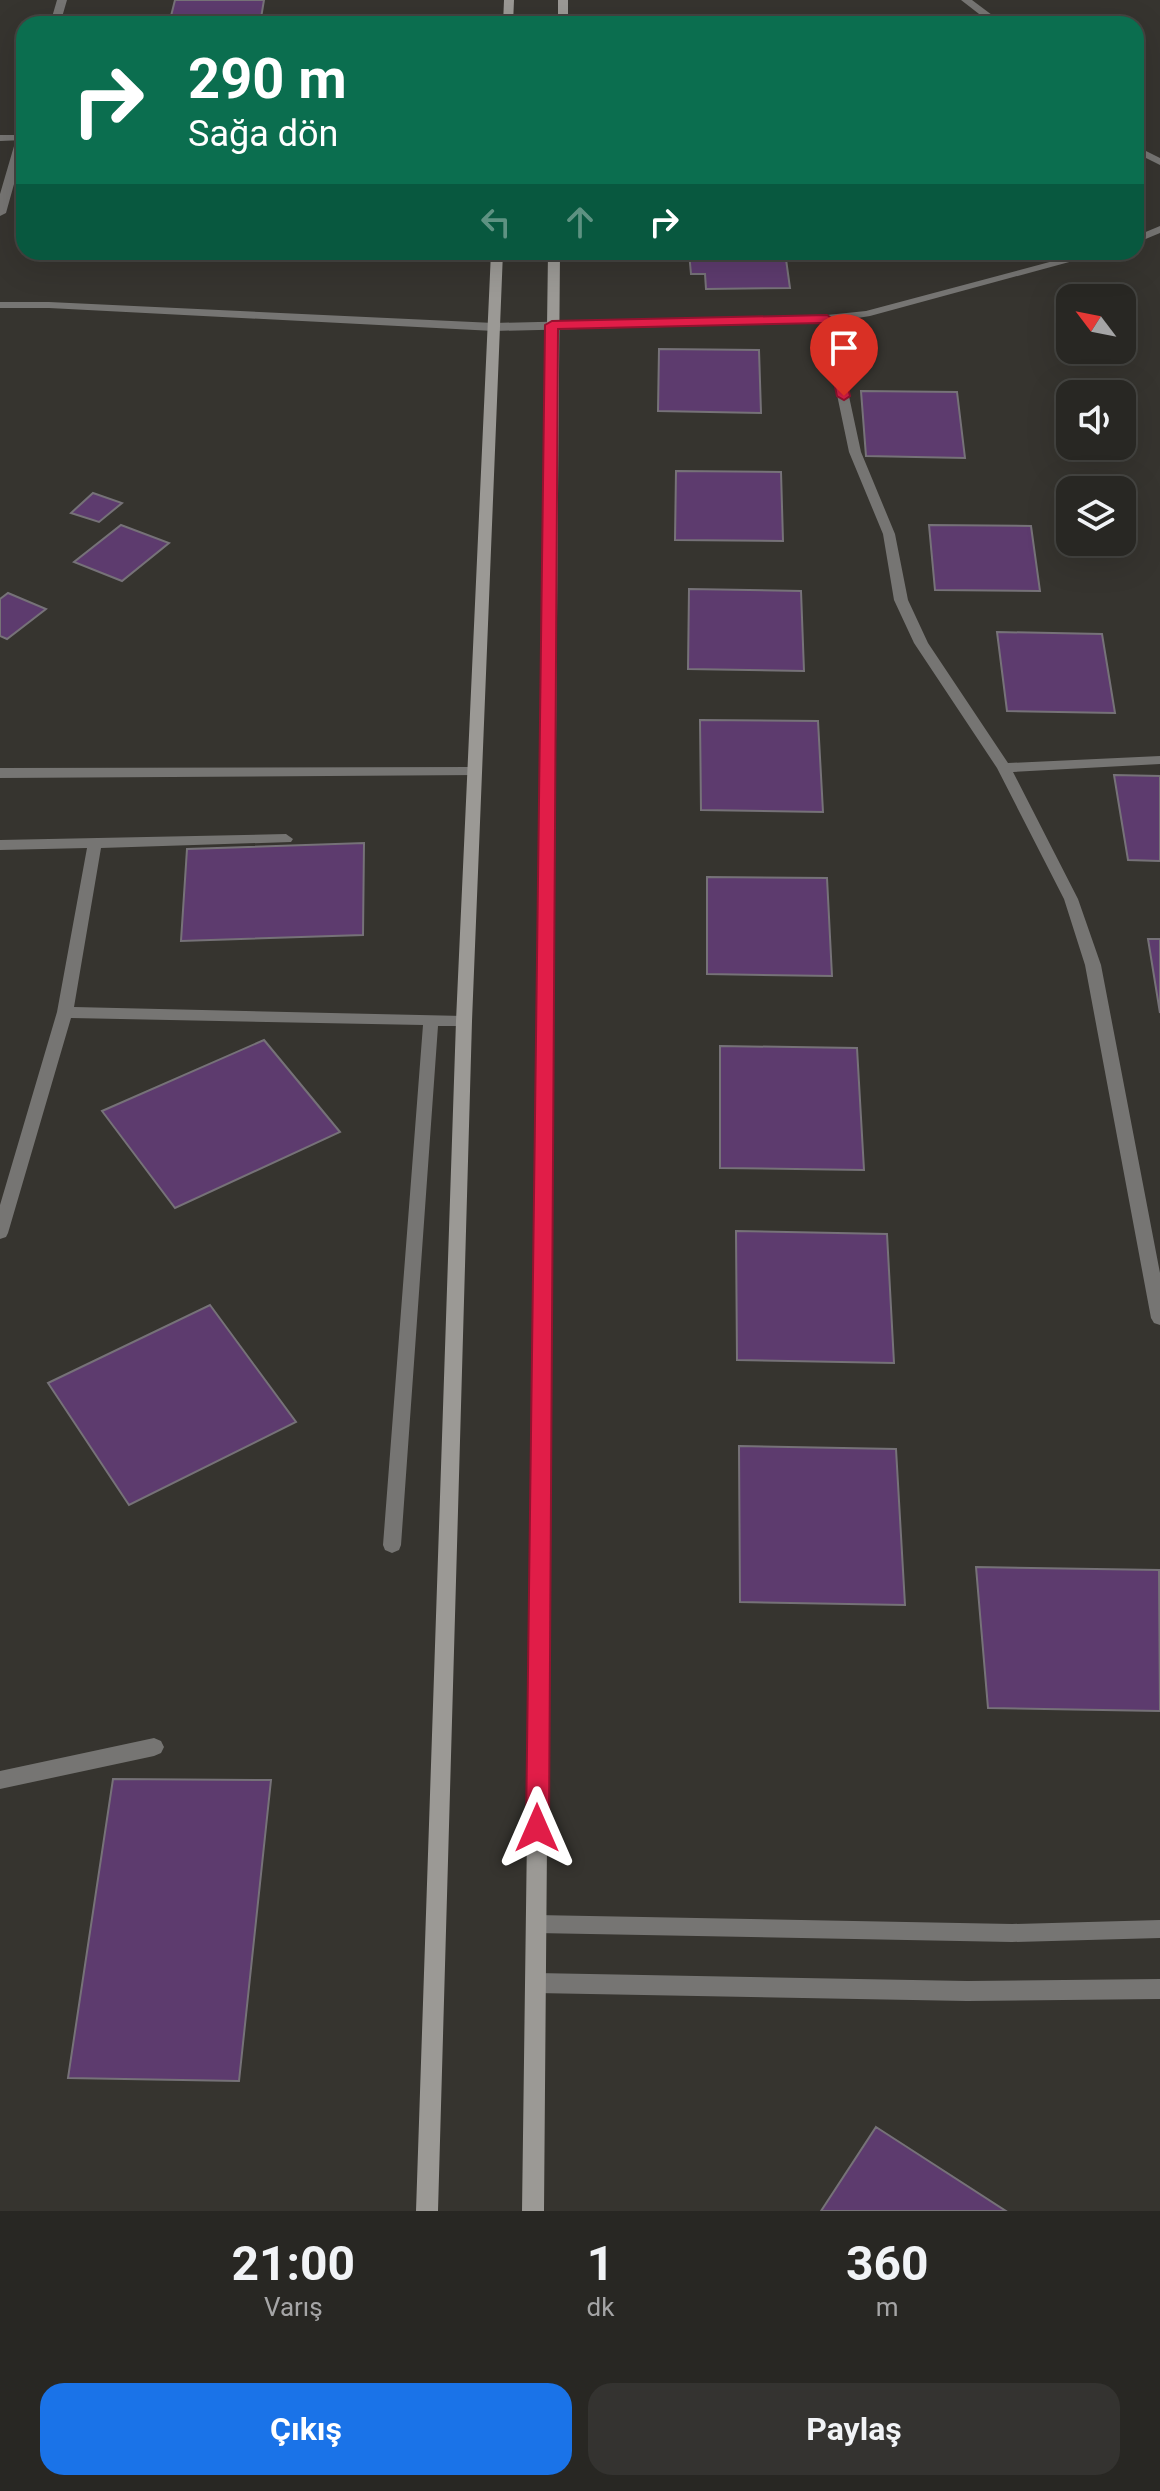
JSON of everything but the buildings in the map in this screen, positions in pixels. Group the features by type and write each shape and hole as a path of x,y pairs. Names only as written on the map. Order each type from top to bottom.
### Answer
{"street":[{"path":"966,0 988,16"},
{"path":"0,213 16,158"},
{"path":"427,2211 464,1021 497,260"},
{"path":"533,2211 554,260"},
{"path":"0,305 494,327 827,319 880,311 1070,260"},
{"path":"827,319 855,452 889,534 901,600 921,643 1004,768 1071,899 1093,965 1160,1318"},
{"path":"1004,768 1160,760"},
{"path":"0,773 474,772"},
{"path":"0,845 286,839"},
{"path":"0,1233 65,1012 95,843"},
{"path":"65,1012 464,1021"},
{"path":"392,1545 431,1022"},
{"path":"0,1780 154,1747"},
{"path":"536,1924 1012,1933 1160,1929"},
{"path":"536,1983 967,1991 1160,1989"}],"route":[{"path":"537,1828 552,325 827,319 844,396"}]}
